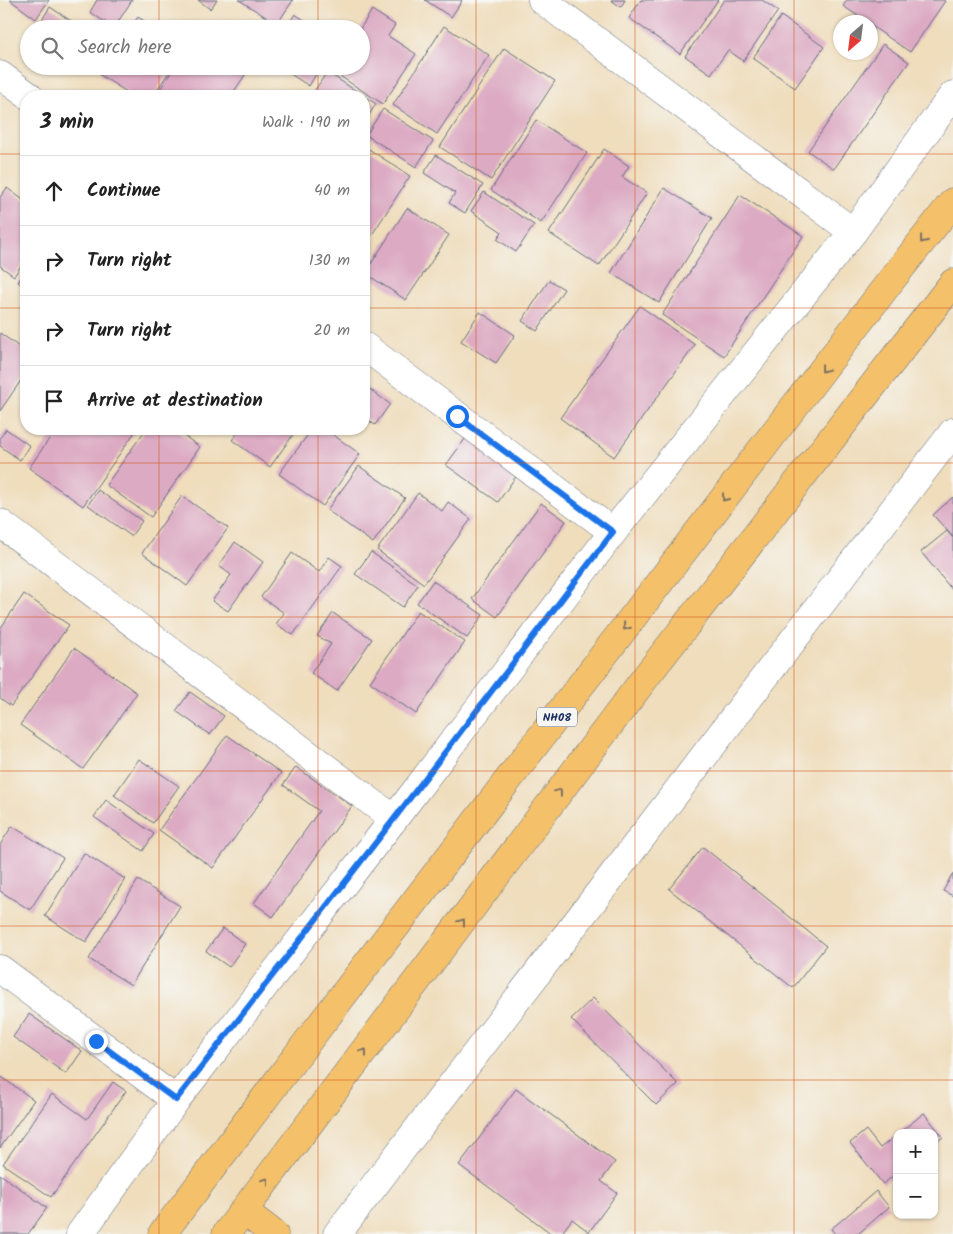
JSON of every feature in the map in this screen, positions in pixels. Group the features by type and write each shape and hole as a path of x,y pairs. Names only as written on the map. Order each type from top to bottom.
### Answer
{"highway":[{"name":"NH08","path":"162,1234 953,202"},
{"path":"226,1234 648,674 953,283"},
{"path":"244,1211 274,1234"}],"street":[{"path":"542,0 853,232"},
{"path":"0,74 21,90"},
{"path":"80,1234 176,1100 613,532 853,232 953,95"},
{"path":"370,350 613,532"},
{"path":"337,1234 953,432"},
{"path":"0,523 394,819"},
{"path":"0,969 176,1100"}],"building":[{"path":"10,0 49,0 36,19"},
{"path":"97,0 132,0 119,20 102,20 90,12"},
{"path":"198,0 217,0 210,9"},
{"path":"239,0 293,0 280,20 271,20"},
{"path":"425,0 461,0 462,1 451,17"},
{"path":"611,0 625,0 621,7"},
{"path":"641,0 718,0 680,54 629,18"},
{"path":"724,0 762,0 778,11 743,61 728,50 711,74 685,56"},
{"path":"847,0 945,1 910,52 878,30 878,15 856,15 843,6"},
{"path":"50,7 70,20 42,20"},
{"path":"372,10 395,25 388,36 416,54 383,104 370,96 370,90 361,90 338,75 370,75 370,20 366,20"},
{"path":"295,14 304,20 291,20"},
{"path":"781,16 824,47 795,88 753,58"},
{"path":"444,26 489,55 437,134 393,105"},
{"path":"883,44 909,62 834,169 808,151 872,60 878,60 878,51"},
{"path":"504,48 555,81 491,180 440,147"},
{"path":"100,75 167,75 157,90 124,90"},
{"path":"169,75 245,75 235,90 160,90"},
{"path":"292,75 316,75 309,86"},
{"path":"325,75 332,75 355,90 315,90"},
{"path":"370,100 376,104 370,114"},
{"path":"383,109 433,141 416,167 370,138 370,129"},
{"path":"536,120 587,153 541,223 491,190"},
{"path":"604,149 629,166 622,177 647,193 599,266 549,233"},
{"path":"370,150 410,176 370,238"},
{"path":"436,155 483,185 465,213 449,203 455,193 424,173"},
{"path":"7,188 20,198 20,268 14,276 0,266 0,197"},
{"path":"664,188 712,218 659,303 611,273"},
{"path":"484,192 534,225 516,252 497,239 502,232 471,211"},
{"path":"740,195 803,236 724,356 662,315"},
{"path":"407,208 449,235 406,300 370,276 370,265"},
{"path":"549,280 564,289 537,331 522,321"},
{"path":"640,306 695,345 614,457 560,418"},
{"path":"480,312 515,335 496,363 461,341"},
{"path":"0,333 20,348 20,382 0,411"},
{"path":"370,389 390,404 375,425 370,421"},
{"path":"6,429 30,446 20,460 0,446 0,438"},
{"path":"52,435 133,435 83,506 29,468"},
{"path":"142,435 183,435 200,447 151,517 106,485"},
{"path":"236,435 293,435 270,467 232,440"},
{"path":"308,435 333,435 360,454 323,506 279,474"},
{"path":"468,435 519,472 498,502 446,465"},
{"path":"359,466 405,498 373,543 327,510"},
{"path":"98,490 142,521 131,536 88,505"},
{"path":"418,493 442,511 448,502 471,519 424,584 377,550"},
{"path":"182,496 228,528 187,586 142,553"},
{"path":"953,497 953,537 933,515"},
{"path":"541,503 566,521 497,617 472,599"},
{"path":"947,531 953,538 953,591 921,552"},
{"path":"235,542 263,562 228,611 212,601 231,575 219,566"},
{"path":"371,552 418,585 403,607 355,574"},
{"path":"292,553 319,572 329,557 342,566 293,635 276,624 284,613 261,597"},
{"path":"433,581 483,615 467,638 417,603"},
{"path":"24,594 69,625 11,706 0,698 0,629"},
{"path":"418,611 465,642 416,714 370,682"},
{"path":"333,613 372,639 337,691 311,673 331,644 317,636"},
{"path":"74,648 137,693 83,769 20,725"},
{"path":"190,692 224,716 210,735 176,711"},
{"path":"227,735 281,773 213,868 159,830"},
{"path":"139,759 179,786 153,823 114,795"},
{"path":"296,767 352,806 273,917 254,903 319,811 283,785"},
{"path":"106,800 154,834 143,851 94,817"},
{"path":"12,826 63,858 30,910 0,891 0,845"},
{"path":"703,847 826,946 793,988 669,889"},
{"path":"84,853 125,879 86,942 45,916"},
{"path":"953,873 953,896 943,891"},
{"path":"138,880 180,906 131,985 89,959"},
{"path":"223,928 245,944 229,967 206,951"},
{"path":"593,998 678,1084 656,1105 571,1019"},
{"path":"29,1014 82,1051 66,1074 13,1037"},
{"path":"0,1076 34,1100 0,1148"},
{"path":"113,1082 126,1091 51,1197 3,1164 52,1094 87,1119"},
{"path":"516,1089 615,1162 601,1181 617,1193 589,1232 572,1219 561,1234 552,1234 459,1165"},
{"path":"924,1113 937,1129 904,1129"},
{"path":"866,1130 880,1148 893,1138 893,1176 883,1184 850,1143"},
{"path":"938,1131 943,1137 938,1141"},
{"path":"0,1174 47,1208 28,1234 0,1234"},
{"path":"876,1191 889,1207 858,1234 835,1234 831,1229"}],"route":[{"path":"96,1041 176,1100 613,532 457,416"}]}
